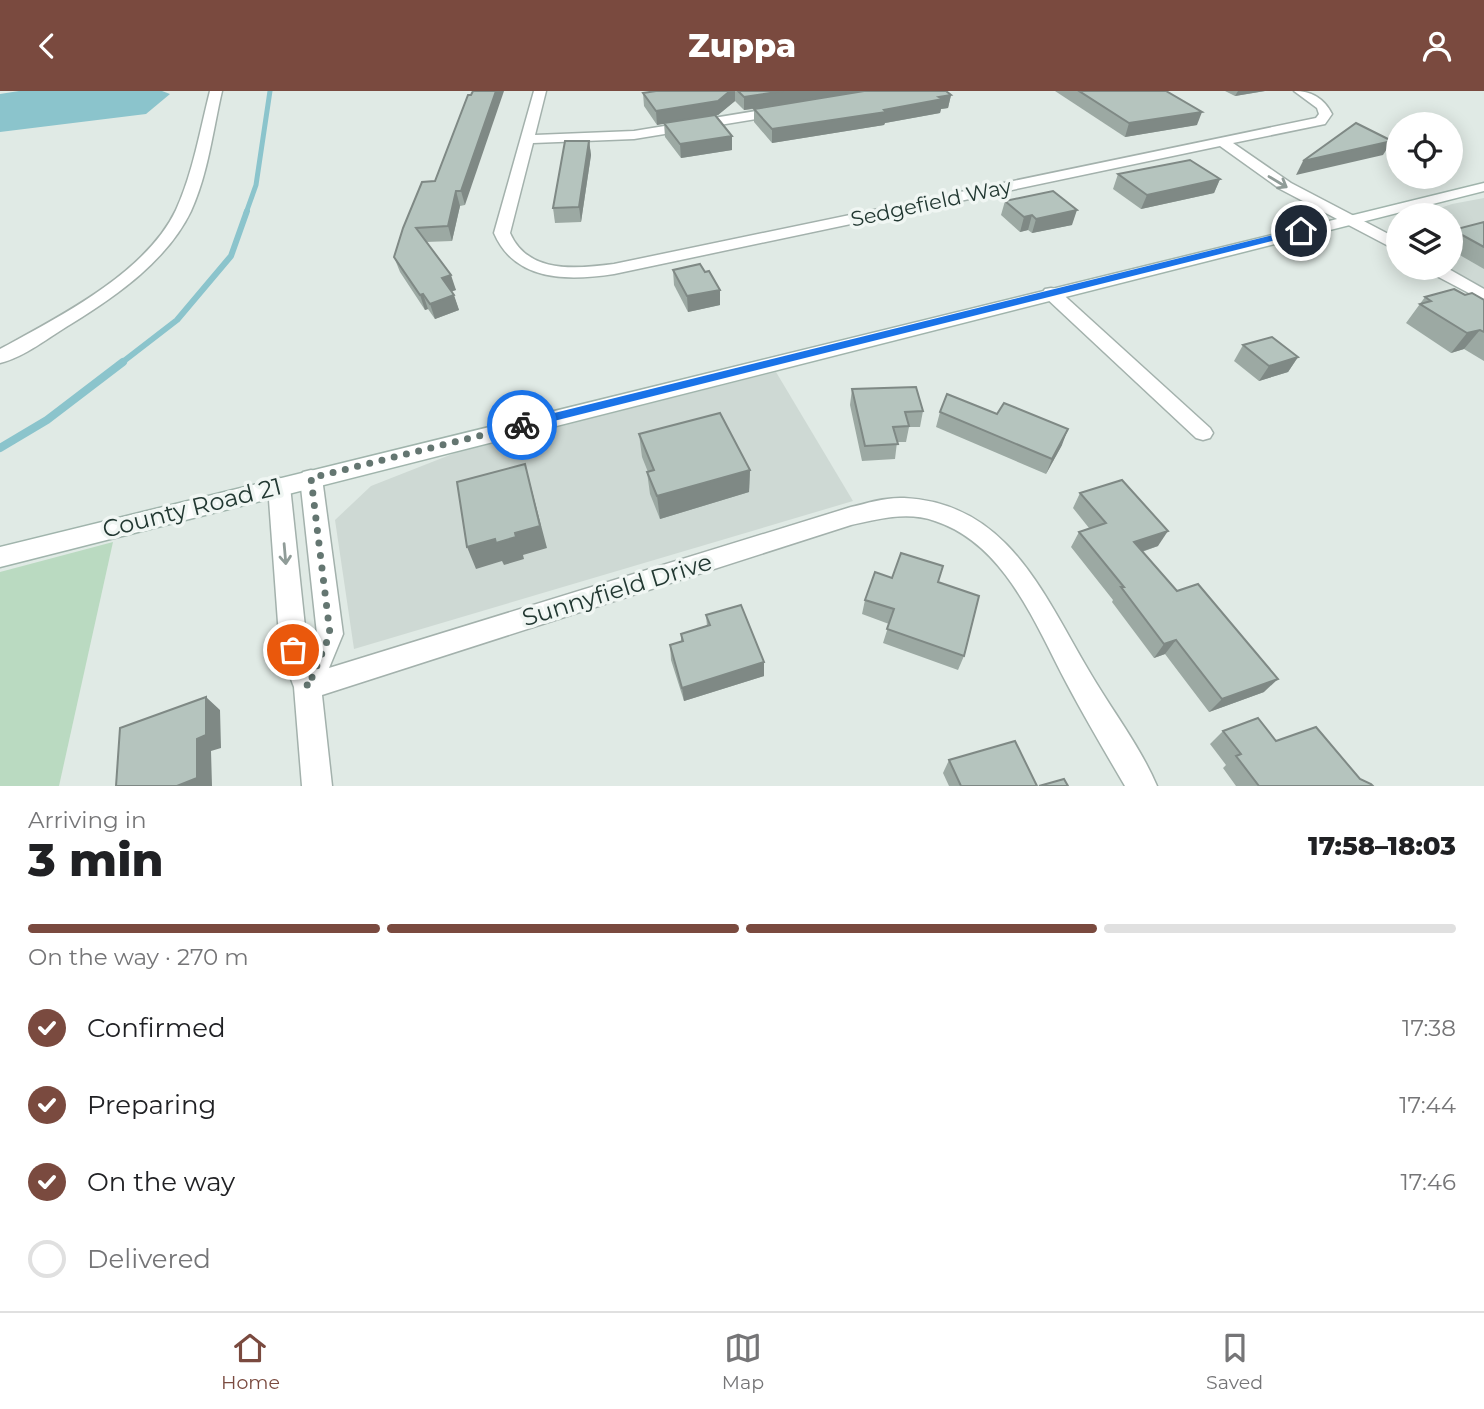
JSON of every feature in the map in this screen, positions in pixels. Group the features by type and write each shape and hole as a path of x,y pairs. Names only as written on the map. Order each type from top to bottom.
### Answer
{"street":[{"path":"0,357 49,331 102,295 144,261 170,233 183,212 216,91"},
{"path":"540,91 526,139 634,135 797,109"},
{"name":"Sedgefield Way","path":"526,139 502,233 509,250 532,265 575,273 614,269 1320,121 1326,114 1322,106 1300,91"},
{"path":"1223,142 1245,161 1310,200 1352,219 1386,239"},
{"name":"County Road 21","path":"0,557 1484,187"},
{"path":"1456,280 1484,296"},
{"path":"1051,293 1203,433"},
{"path":"308,687 330,634 311,478"},
{"path":"279,486 293,650 308,687 317,786"},
{"name":"Sunnyfield Drive","path":"308,687 852,516 905,507 955,519 980,533 1003,552 1021,576 1097,713 1142,786"}],"shaded area":[{"path":"1484,198 1484,289 1463,277 1463,203 1457,203"},
{"path":"776,372 853,501 354,649 335,520 371,486 460,451"}],"green space":[{"path":"113,542 59,786 0,786 0,572"}],"water":[{"path":"19,91 162,91 170,94 146,114 0,132 0,94"}],"building":[{"path":"473,91 496,91 461,191 456,191 448,226 416,228 451,275 442,278 454,295 430,304 423,294 420,295 394,257 422,182 435,181 468,95"},
{"path":"730,91 718,101 656,111 643,93"},
{"path":"738,91 783,91 744,97"},
{"path":"864,91 946,91 951,95 939,97 943,99 884,110 886,112 772,129 754,109"},
{"path":"1079,91 1166,91 1202,112 1129,123"},
{"path":"715,115 732,136 680,144 664,123"},
{"path":"1356,123 1386,138 1386,142 1303,161"},
{"path":"565,141 589,141 579,207 553,208"},
{"path":"1190,160 1220,179 1147,195 1118,174"},
{"path":"1053,191 1077,210 1036,219 1032,215 1024,217 1005,201"},
{"path":"1484,222 1484,247 1463,235 1463,227"},
{"path":"700,264 705,272 709,271 720,290 687,296 673,270"},
{"path":"1454,289 1465,295 1472,293 1484,300 1484,332 1480,330 1467,333 1420,304 1431,301 1425,297"},
{"path":"1272,337 1298,357 1269,366 1243,345"},
{"path":"916,387 923,411 905,412 909,426 893,427 898,444 865,446 852,389"},
{"path":"947,394 997,414 1004,403 1068,429 1052,459 940,412"},
{"path":"720,413 750,470 657,496 647,472 654,470 639,434"},
{"path":"525,464 540,526 515,533 516,537 496,543 495,539 467,547 457,482"},
{"path":"1122,480 1168,531 1134,542 1177,591 1198,584 1278,679 1222,699 1176,640 1164,644 1121,587 1124,587 1079,532 1106,523 1080,493"},
{"path":"901,553 943,566 938,582 979,596 964,656 887,629 894,609 865,600 875,572 892,578"},
{"path":"741,605 764,662 682,688 670,645 683,641 681,634 710,625 706,615"},
{"path":"206,697 206,735 197,739 197,778 177,786 116,786 120,728"},
{"path":"1258,718 1276,741 1316,727 1360,779 1373,786 1259,786 1236,756 1241,754 1223,731"},
{"path":"1015,741 1037,786 961,786 949,760"},
{"path":"1064,779 1068,786 1039,786"}],"waterway":[{"path":"246,213 256,185 270,91"},
{"path":"120,364 177,320 231,256 247,211"},
{"path":"0,448 47,420 123,362"}],"way so far":[{"path":"293,650 308,687 330,634 311,478 522,425"}],"route":[{"path":"522,425 1301,231"}]}
